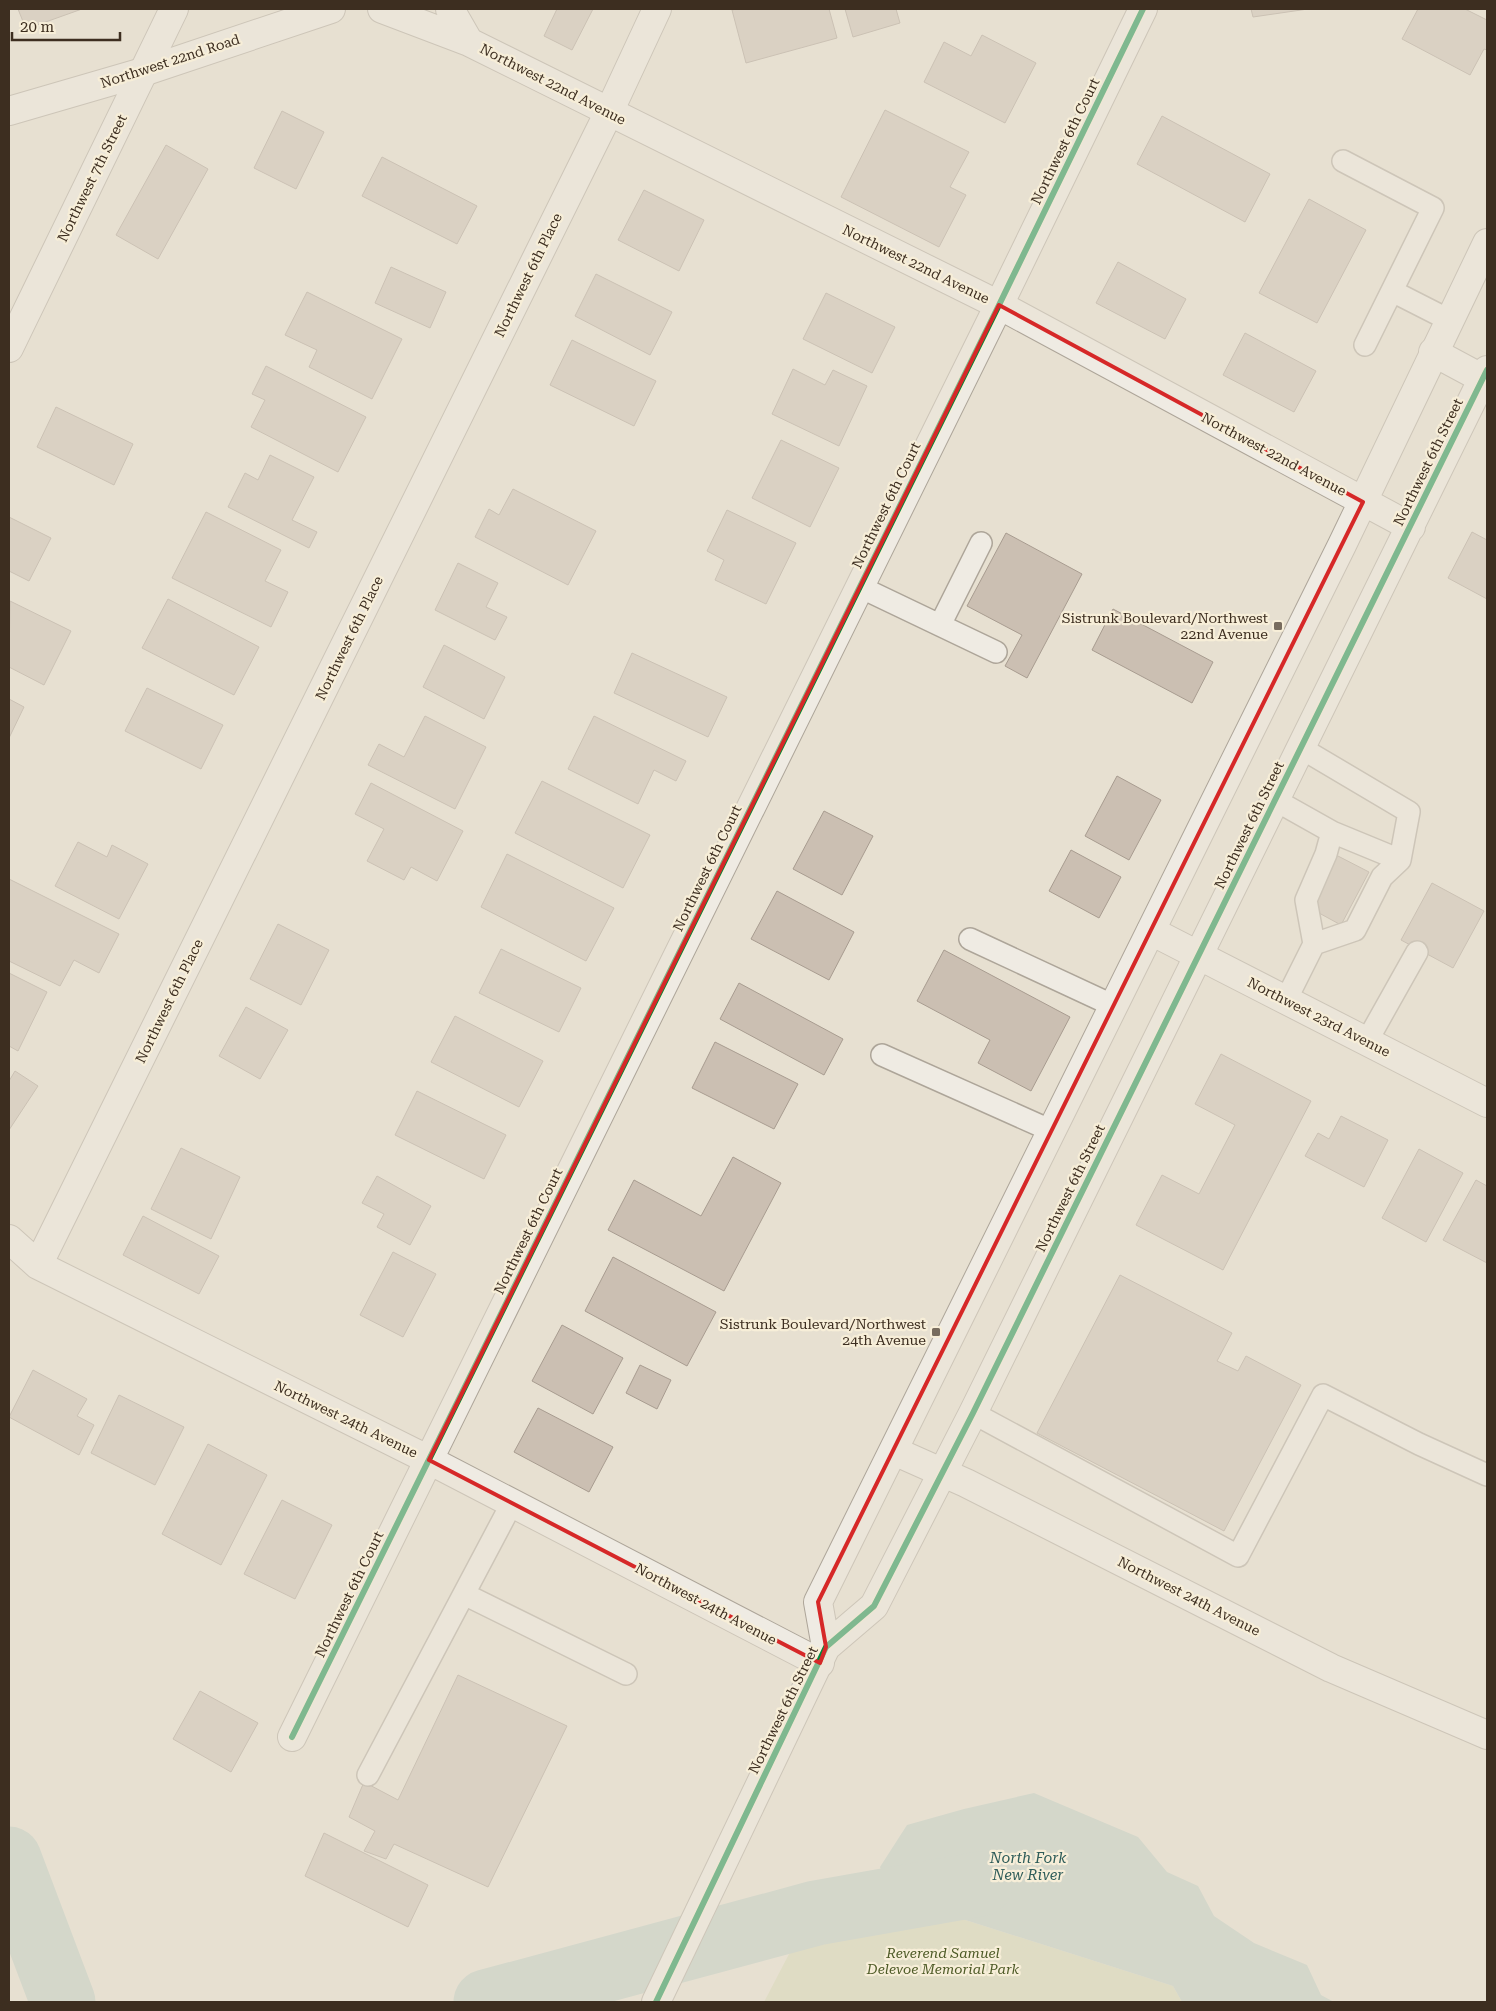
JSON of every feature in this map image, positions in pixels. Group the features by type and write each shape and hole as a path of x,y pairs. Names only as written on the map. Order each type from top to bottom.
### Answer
{"street":[{"name":"Northwest 7th Street","path":"9,348 174,9"},
{"name":"Northwest 22nd Road","path":"9,111 143,72 331,9"},
{"name":"Northwest 22nd Avenue","path":"382,9 469,42 999,305 1410,526"},
{"name":"Northwest 22nd Avenue","path":"450,9 469,42"},
{"name":"Northwest 6th Place","path":"38,1265 609,112 657,9"},
{"name":"Northwest 6th Court","path":"292,1737 999,305 1143,9"},
{"name":"Northwest 6th Street","path":"823,1655 818,1602 1363,502 1433,352 1487,243"},
{"path":"1433,352 1486,376"},
{"name":"Northwest 6th Street","path":"656,2002 823,1655 874,1606 942,1474 1410,526 1486,376"},
{"name":"Northwest 23rd Avenue","path":"1151,931 1487,1103"},
{"name":"Northwest 24th Avenue","path":"9,1239 38,1265 512,1503 823,1655"},
{"name":"Northwest 24th Avenue","path":"894,1451 975,1488 1331,1668 1487,1735"}],"lane":[{"path":"1343,161 1433,208 1365,345"},
{"path":"1392,291 1449,320"},
{"path":"940,625 981,543"},
{"path":"860,587 996,652"},
{"path":"1301,748 1409,812 1400,860 1382,877 1355,930 1314,944"},
{"path":"1275,800 1332,832 1400,860"},
{"path":"1286,1000 1314,944 1306,900 1326,854 1332,832"},
{"path":"970,939 1114,1006"},
{"path":"1366,1041 1416,952"},
{"path":"882,1055 1052,1131"},
{"path":"973,1413 1238,1556 1323,1395 1419,1444 1487,1475"},
{"path":"368,1775 512,1503"},
{"path":"464,1594 626,1674"}],"highlighted area":[{"path":"999,305 1363,502 818,1602 826,1647 820,1663 429,1460"}],"green space":[{"name":"Reverend Samuel Delevoe Memorial Park","path":"959,1918 1173,1986 1182,2002 764,2002 801,1931"}],"water":[{"name":"North Fork New River","path":"1034,1793 1138,1837 1167,1872 1198,1886 1214,1916 1254,1943 1307,1965 1321,1995 1334,2002 1182,2002 1173,1986 959,1918 899,1923 880,1867 907,1825 964,1809"}],"building":[{"path":"18,9 82,9 26,29"},
{"path":"557,9 593,9 572,50 544,36"},
{"path":"829,9 837,38 746,63 732,10"},
{"path":"845,9 896,9 900,23 853,37"},
{"path":"1251,9 1308,9 1253,17"},
{"path":"1418,9 1465,9 1487,20 1487,50 1484,49 1470,75 1402,39"},
{"path":"982,35 1036,63 1005,123 924,82 944,42 971,56"},
{"path":"885,110 969,152 950,187 966,195 939,247 841,197"},
{"path":"282,111 324,132 296,189 254,168"},
{"path":"1162,116 1270,174 1245,222 1137,164"},
{"path":"166,145 208,169 158,259 116,235"},
{"path":"382,157 477,206 457,244 362,196"},
{"path":"644,190 704,220 679,271 618,240"},
{"path":"1309,199 1366,230 1317,323 1259,293"},
{"path":"1118,262 1186,299 1165,339 1096,303"},
{"path":"391,267 446,292 430,328 375,303"},
{"path":"596,274 672,312 650,355 575,316"},
{"path":"307,292 402,339 372,399 309,367 317,350 285,335"},
{"path":"826,293 895,327 872,373 803,339"},
{"path":"1245,333 1316,371 1294,412 1223,375"},
{"path":"572,340 656,381 634,426 550,385"},
{"path":"266,366 366,417 338,472 251,427 265,400 252,394"},
{"path":"793,369 825,385 833,370 867,386 839,446 772,414"},
{"path":"56,407 133,444 114,485 37,447"},
{"path":"781,440 839,468 810,527 752,498"},
{"path":"270,455 314,477 292,520 317,532 309,548 228,507 245,473 258,480"},
{"path":"513,489 596,531 568,585 475,537 489,509 499,515"},
{"path":"727,510 796,543 766,604 715,580 724,560 707,551"},
{"path":"206,512 281,550 265,581 288,592 271,627 172,578"},
{"path":"9,517 51,538 29,581 9,571"},
{"path":"1472,532 1487,540 1487,599 1448,578"},
{"path":"1006,533 1082,574 1027,678 1005,666 1022,635 967,606"},
{"path":"458,563 498,583 486,607 507,617 495,640 435,610"},
{"path":"168,599 259,647 234,695 142,648"},
{"path":"10,601 71,631 44,685 9,667"},
{"path":"1113,609 1213,662 1192,703 1092,650"},
{"path":"444,645 505,677 484,719 423,687"},
{"path":"632,653 727,697 708,737 614,693"},
{"path":"147,688 223,725 201,769 125,731"},
{"path":"9,699 24,707 9,738"},
{"path":"425,716 486,747 455,809 368,765 379,744 404,757"},
{"path":"594,716 686,761 676,781 654,770 638,804 568,769"},
{"path":"1117,776 1161,800 1129,860 1085,836"},
{"path":"542,781 650,835 623,888 515,833"},
{"path":"371,783 463,831 437,881 411,867 404,880 367,861 384,829 355,814"},
{"path":"824,811 873,836 842,895 793,869"},
{"path":"78,842 107,857 112,845 148,864 119,919 55,886"},
{"path":"1071,850 1121,877 1099,918 1049,891"},
{"path":"507,854 614,908 586,961 481,907"},
{"path":"1336,855 1369,872 1341,925 1308,907"},
{"path":"9,879 119,934 99,973 74,960 60,986 9,961"},
{"path":"1432,883 1484,911 1453,968 1401,940"},
{"path":"777,891 854,932 829,980 751,939"},
{"path":"278,924 329,950 301,1005 250,979"},
{"path":"501,949 581,988 559,1032 479,993"},
{"path":"944,950 1070,1017 1031,1091 978,1063 990,1040 917,1001"},
{"path":"9,973 47,992 18,1051 9,1046"},
{"path":"739,983 843,1039 824,1075 720,1019"},
{"path":"246,1007 288,1030 260,1079 219,1056"},
{"path":"455,1016 543,1061 519,1107 431,1062"},
{"path":"715,1042 798,1084 774,1129 692,1088"},
{"path":"1221,1054 1311,1101 1223,1270 1136,1225 1162,1175 1199,1194 1235,1125 1195,1104"},
{"path":"15,1071 38,1086 9,1130 9,1081"},
{"path":"417,1091 506,1135 484,1179 395,1135"},
{"path":"1341,1116 1388,1140 1364,1187 1305,1156 1318,1133 1329,1139"},
{"path":"181,1148 240,1177 211,1239 151,1209"},
{"path":"1419,1149 1463,1173 1426,1242 1382,1218"},
{"path":"733,1157 781,1183 724,1291 608,1230 634,1180 701,1216"},
{"path":"377,1176 431,1206 410,1245 377,1227 384,1214 362,1203"},
{"path":"1476,1180 1487,1186 1487,1263 1443,1240"},
{"path":"143,1216 219,1256 199,1294 123,1255"},
{"path":"393,1252 436,1274 403,1337 360,1315"},
{"path":"613,1257 716,1312 687,1366 585,1311"},
{"path":"1120,1275 1232,1333 1217,1361 1238,1371 1246,1356 1301,1385 1224,1531 1037,1433"},
{"path":"562,1325 623,1358 593,1414 532,1381"},
{"path":"640,1365 671,1380 657,1409 626,1393"},
{"path":"33,1370 87,1399 77,1416 94,1425 79,1455 9,1417"},
{"path":"119,1395 184,1427 155,1485 91,1453"},
{"path":"538,1408 613,1447 589,1492 514,1452"},
{"path":"208,1444 267,1475 221,1565 162,1534"},
{"path":"282,1500 332,1525 295,1599 244,1574"},
{"path":"458,1675 567,1726 488,1887 394,1844 386,1859 364,1851 375,1831 349,1817 364,1782 398,1800"},
{"path":"200,1691 258,1723 231,1772 173,1739"},
{"path":"324,1833 428,1885 408,1927 305,1876"}],"waterway":[{"name":"North Fork New River","path":"9,1859 63,2002"},
{"name":"North Fork New River","path":"486,2002 816,1913 980,1884"}],"cycle path":[{"path":"292,1737 999,305 1143,9"},
{"path":"656,2002 826,1647 874,1606 973,1413 1487,370"}],"place":[{"name":"Sistrunk Boulevard/Northwest 22nd Avenue","path":"1278,626"},
{"name":"Sistrunk Boulevard/Northwest 24th Avenue","path":"936,1332"}]}
